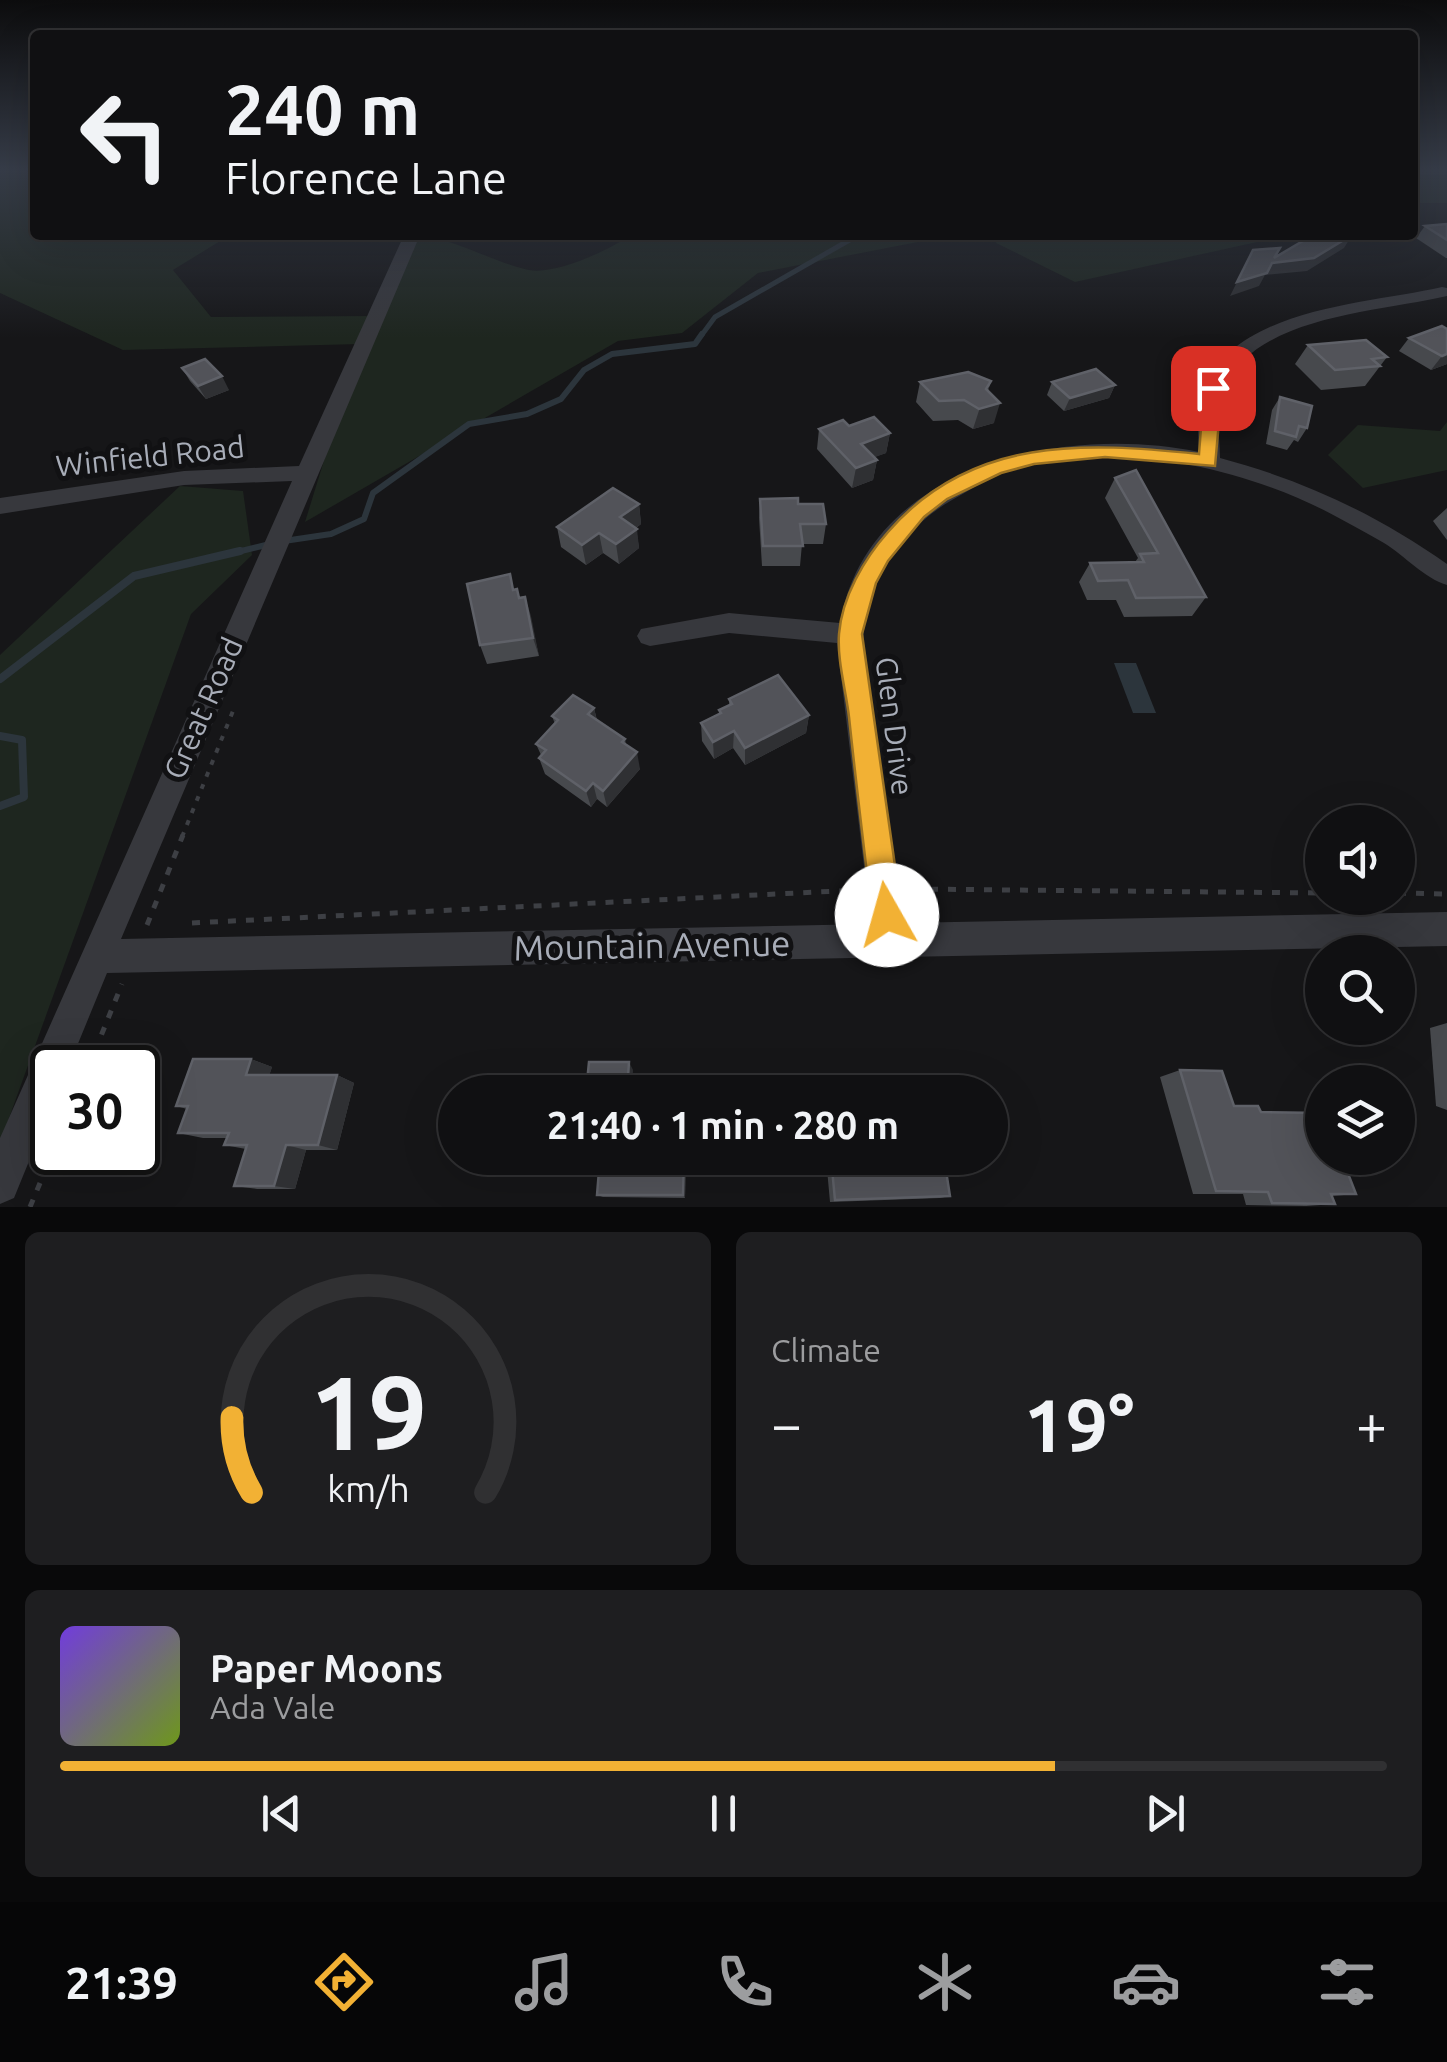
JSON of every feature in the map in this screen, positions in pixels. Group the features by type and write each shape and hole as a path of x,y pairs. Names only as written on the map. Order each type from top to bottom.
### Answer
{"street":[{"name":"Great Road","path":"0,1184 410,240"},
{"path":"1208,461 1213,388 1244,349 1279,328 1304,320 1402,304 1442,292"},
{"name":"Glen Drive","path":"890,941 851,634 865,583 896,532 917,512 966,480 1034,458 1071,452 1146,452 1247,470 1324,499 1399,540 1447,576"},
{"name":"Winfield Road","path":"0,506 168,480 307,473"},
{"path":"650,636 729,623 851,634"},
{"name":"Mountain Avenue","path":"96,956 1447,929"}],"path":[{"path":"912,889 1305,893"},
{"path":"187,924 859,890"},
{"path":"1415,894 1447,894"},
{"path":"30,1207 43,1175"}],"shaded area":[{"path":"0,225 30,225 30,240 222,240 173,270 211,317 373,316 406,240 443,240 514,266 540,271 582,260 623,240 928,240 758,273 682,333 618,341 305,522 360,344 123,350 0,293"},
{"path":"997,240 1266,240 1075,282"},
{"path":"1447,422 1447,470 1363,488 1328,455 1358,425 1440,431"},
{"path":"180,486 243,491 252,555 191,614 35,1045 30,1045 30,1060 0,1143 0,655"},
{"path":"1114,663 1136,663 1156,713 1133,713"}],"building":[{"path":"1447,225 1447,240 1425,226"},
{"path":"1305,240 1344,240 1314,258 1272,263 1267,273 1237,282 1253,250 1280,248 1274,258"},
{"path":"1442,326 1447,329 1447,354 1442,356 1409,338"},
{"path":"1366,340 1387,357 1372,359 1380,366 1335,370 1308,345"},
{"path":"205,359 222,376 198,386 182,368"},
{"path":"1096,369 1115,385 1070,398 1052,382"},
{"path":"968,372 991,381 986,389 1000,403 979,409 964,400 939,401 920,382"},
{"path":"1280,397 1312,406 1307,428 1299,426 1296,437 1275,431"},
{"path":"874,417 890,433 861,444 877,460 856,468 819,429 843,420 849,426"},
{"path":"1136,470 1206,597 1136,598 1128,580 1098,581 1090,563 1144,562 1140,554 1158,553 1115,478"},
{"path":"613,488 639,504 620,517 637,529 616,544 599,533 582,545 557,527"},
{"path":"798,498 798,504 823,504 826,524 800,524 803,546 763,546 760,499"},
{"path":"510,574 513,590 517,589 519,598 525,597 533,638 480,645 467,584"},
{"path":"778,675 809,715 745,748 734,731 713,742 701,723 732,704 729,699"},
{"path":"573,695 594,708 588,714 637,752 603,791 593,783 586,791 539,758 546,750 536,744 558,720 552,716"},
{"path":"193,1059 251,1059 246,1075 337,1075 318,1145 286,1145 274,1186 234,1186 247,1145 224,1145 229,1133 178,1133 188,1106 176,1106"},
{"path":"589,1062 629,1062 628,1075 588,1075"},
{"path":"1180,1070 1222,1071 1234,1106 1258,1106 1261,1112 1305,1113 1305,1175 1349,1175 1356,1194 1331,1194 1335,1204 1272,1203 1268,1192 1216,1191"},
{"path":"599,1175 684,1175 683,1195 597,1195"},
{"path":"833,1175 947,1175 950,1196 835,1200"}],"waterway":[{"path":"701,336 715,317 850,240"},
{"path":"284,541 331,534 364,519 373,493 469,424 527,414 561,399 584,370 612,354 695,344 702,334"},
{"path":"229,554 270,544"},
{"path":"0,679 134,576 240,551"},
{"path":"0,736 22,740 24,797 0,806"}],"route":[{"path":"887,915 851,634 865,583 879,556 896,532 940,494 994,468 1071,452 1146,452 1208,461 1213,388"}]}
